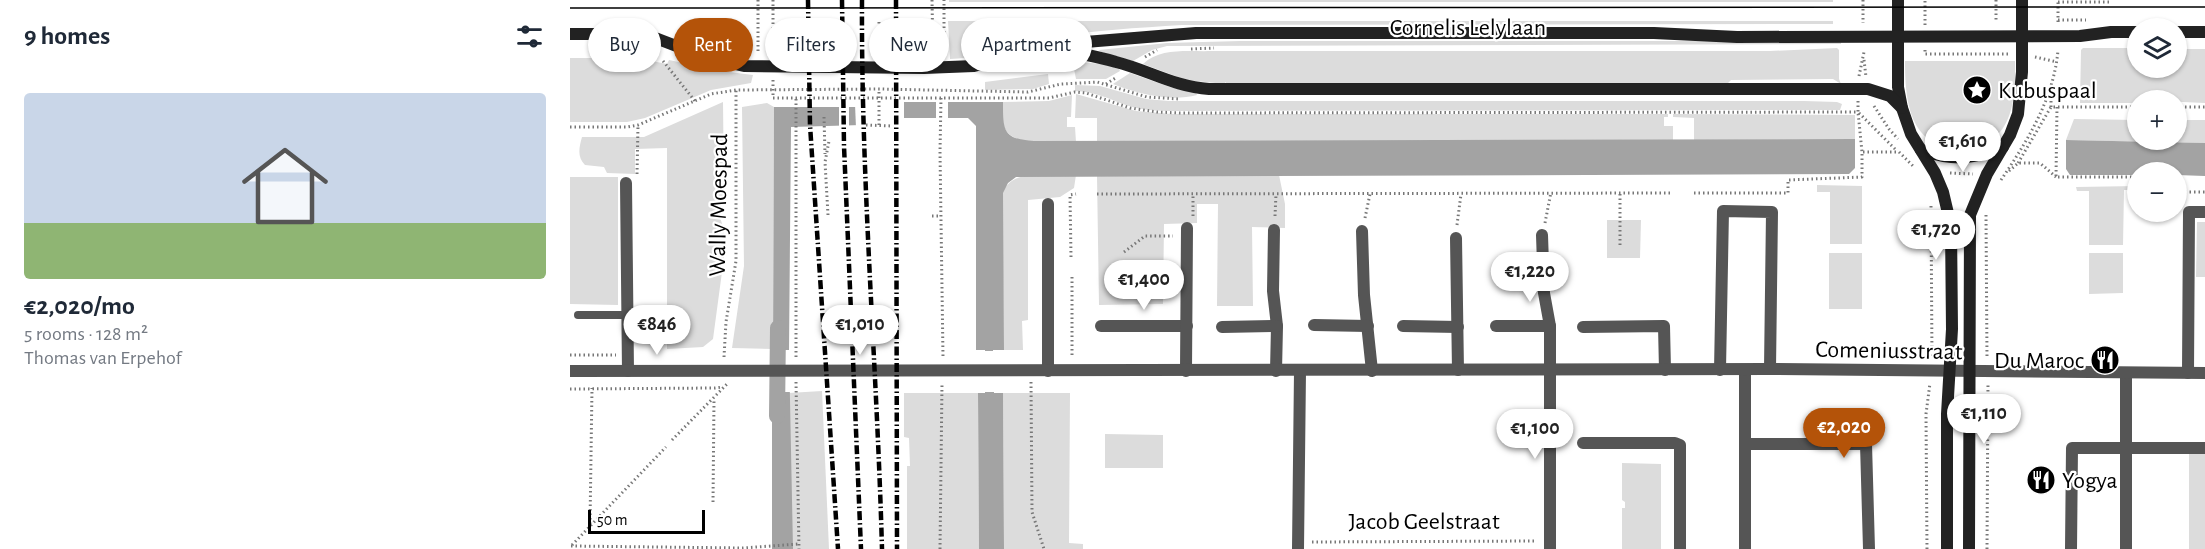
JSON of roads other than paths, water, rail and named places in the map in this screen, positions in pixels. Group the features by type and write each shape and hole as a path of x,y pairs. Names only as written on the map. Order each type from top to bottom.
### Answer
{"main road":[{"path":"1898,0 1898,87 1902,108 1911,134 1935,173 1943,192 1951,226 1952,329 1949,371 1947,549"},
{"path":"1969,549 1970,214 1987,174 2016,122 2021,95 2022,0"},
{"name":"Cornelis Lelylaan","path":"1092,41 1196,33 1653,33 1737,37 2080,36 2127,32"},
{"path":"2187,32 2205,32"},
{"name":"Cornelis Lelylaan","path":"570,34 631,34 658,39 705,57 744,66 961,67"},
{"path":"1092,58 1132,67 1191,88 1857,89 1875,90 1890,96 1902,108"},
{"path":"1921,150 1943,157 1959,158 1984,155 2003,147"}],"street":[{"path":"626,183 628,371"},
{"path":"1048,204 1048,371"},
{"path":"1720,370 1723,211 1772,212 1770,369"},
{"path":"2188,373 2189,212 2205,212"},
{"path":"1274,230 1273,291 1277,327 1276,371"},
{"path":"1362,231 1364,295 1372,370"},
{"path":"1186,371 1187,232"},
{"path":"1542,235 1544,293 1550,326 1550,545"},
{"path":"1456,237 1458,370"},
{"path":"1314,325 1368,326"},
{"path":"1101,326 1187,326"},
{"path":"1403,326 1458,327"},
{"path":"1496,326 1550,326"},
{"path":"1583,327 1664,326 1665,370"},
{"path":"1222,327 1277,327"},
{"path":"1745,369 1745,549"},
{"name":"Comeniusstraat","path":"570,371 1770,369 2205,373"},
{"path":"1298,545 1300,371"},
{"path":"2126,373 2127,549"},
{"path":"1583,443 1675,443 1680,445 1680,549"},
{"path":"1745,444 1866,444 1869,549"},
{"path":"2071,549 2072,448 2205,447"}],"lane":[{"path":"578,315 628,315"}],"waterway":[{"path":"777,416 778,328"}],"tram line":[{"path":"570,8 2205,7"}],"railway":[{"path":"808,0 810,125 838,549"},
{"path":"842,0 844,146 861,549"},
{"path":"862,0 864,137 882,549"},
{"path":"896,0 897,549"}],"place":[{"name":"Kubuspaal","path":"1977,90"},
{"name":"Du Maroc","path":"2105,360"},
{"name":"Yogya","path":"2041,480"}]}
